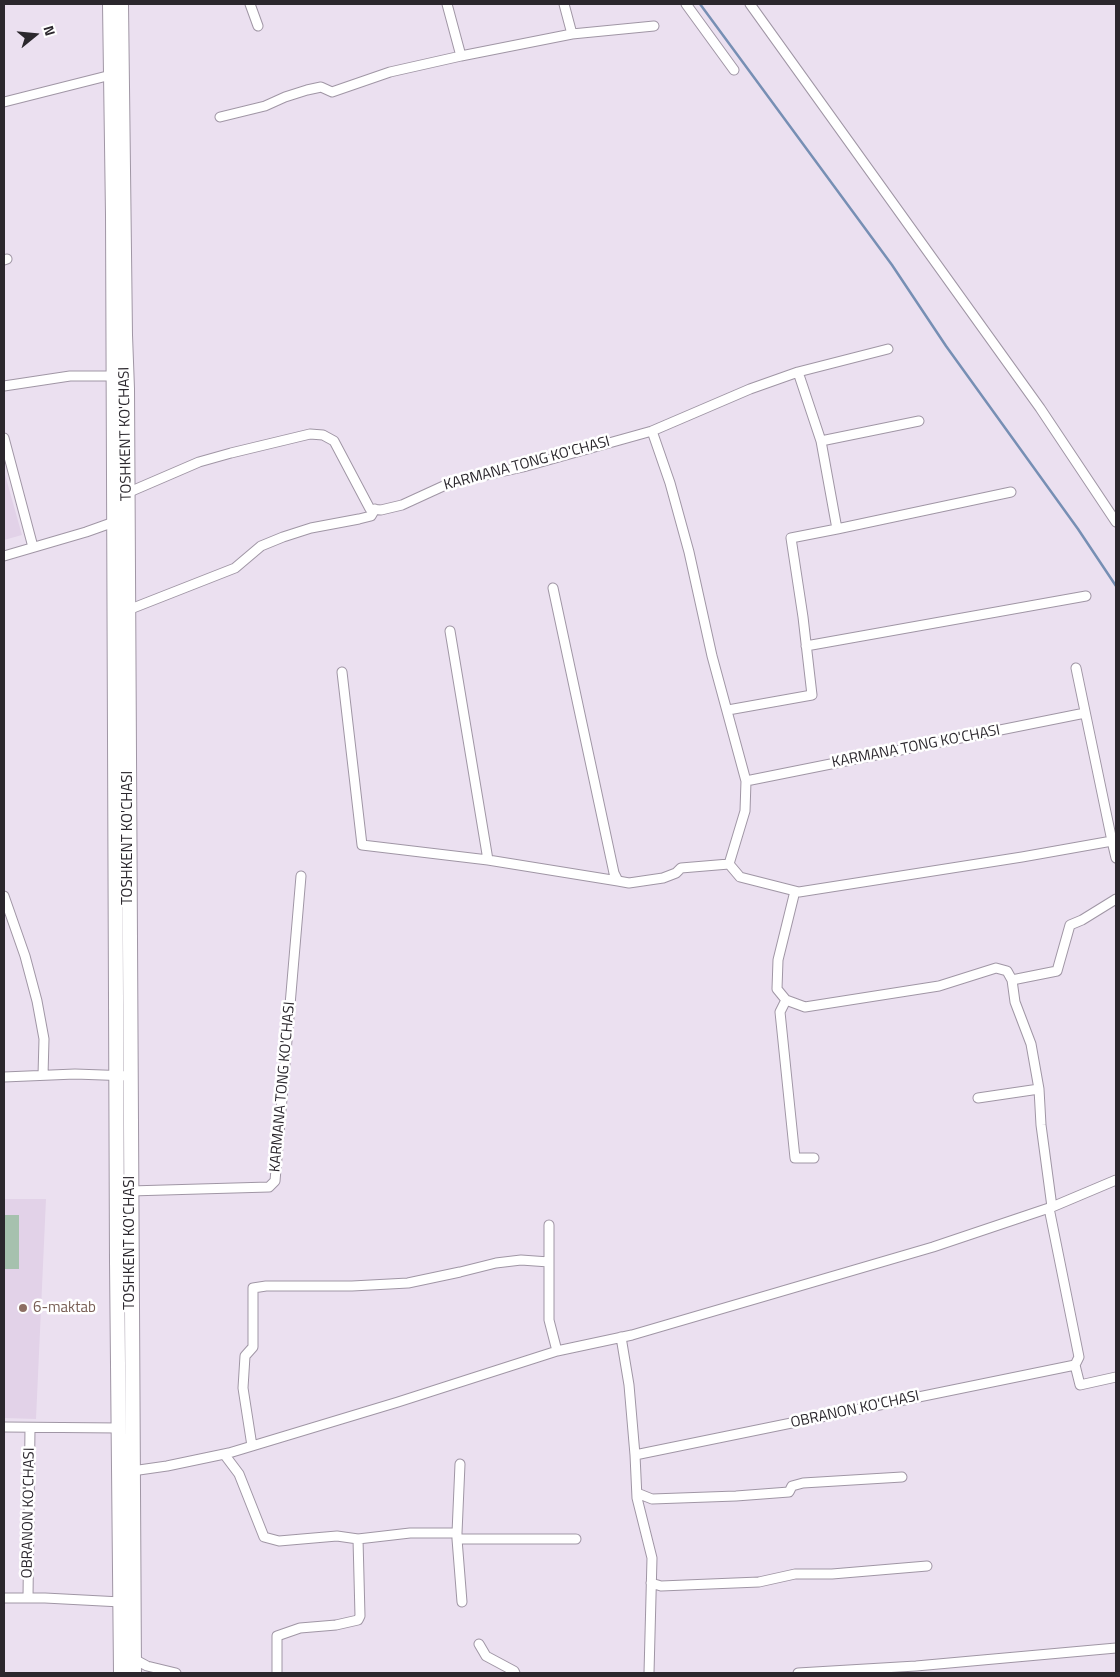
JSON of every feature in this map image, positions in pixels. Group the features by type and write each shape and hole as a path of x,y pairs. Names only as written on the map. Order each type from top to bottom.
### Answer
{"highway":[{"name":"TOSHKENT KO'CHASI","path":"121,4 112,75 114,522 123,1076 130,1191 134,1673"},
{"name":"TOSHKENT KO'CHASI","path":"121,4 128,610 119,1428 121,1673"}],"street":[{"path":"250,4 258,26"},
{"path":"447,4 461,56"},
{"path":"564,4 572,34"},
{"path":"686,4 734,70"},
{"path":"750,4 1040,408 1116,522"},
{"path":"220,117 265,106 307,90 321,87 332,92 390,72 461,56 572,34 654,26"},
{"path":"4,102 112,75"},
{"name":"KARMANA TONG KO'CHASI","path":"128,610 235,568 261,546 311,528 370,516 375,509 381,510 402,505 450,483 523,467 652,431 750,389 798,372 888,349"},
{"path":"798,372 821,441 836,529"},
{"path":"4,386 70,376 114,376"},
{"path":"821,441 919,421"},
{"path":"652,431 670,483 689,552 712,656 746,781 745,810 729,864"},
{"path":"127,493 199,462 276,442 317,434 334,441 370,509 375,509"},
{"path":"4,438 33,547"},
{"path":"728,710 812,695 791,538 1011,492"},
{"path":"4,556 114,522"},
{"path":"553,588 614,873 618,881"},
{"path":"806,646 1086,596"},
{"path":"450,631 488,860"},
{"path":"1076,668 1116,858"},
{"path":"342,672 362,844 488,860 629,883 663,878 676,873 681,868 729,864"},
{"name":"KARMANA TONG KO'CHASI","path":"746,781 1085,713"},
{"path":"729,864 740,877 799,892 1112,841"},
{"name":"KARMANA TONG KO'CHASI","path":"130,1191 269,1187 275,1181 301,876"},
{"path":"795,891 778,960 777,989 786,1000 805,1007 939,986 996,968 1007,971 1012,980 1015,1002 1030,1044 1038,1089 1051,1207 1079,1357 1075,1364 1080,1385 1116,1377"},
{"path":"4,896 37,1001 44,1039 43,1075"},
{"path":"1012,980 1056,971 1070,925 1082,920 1116,899"},
{"path":"786,1000 780,1012 795,1158 814,1158"},
{"path":"4,1077 75,1074 123,1076"},
{"path":"978,1098 1038,1089"},
{"path":"132,1471 224,1454 398,1402 556,1351 621,1337 933,1247 1051,1207 1116,1180"},
{"path":"549,1224 549,1320 556,1351"},
{"path":"252,1446 243,1388 245,1356 253,1347 253,1288 266,1286 352,1286 408,1283 496,1263 521,1260 548,1262"},
{"path":"621,1337 629,1385 636,1455 637,1494 652,1558 649,1673"},
{"name":"OBRANON KO'CHASI","path":"636,1455 1075,1364"},
{"name":"OBRANON KO'CHASI","path":"4,1427 119,1428"},
{"name":"OBRANON KO'CHASI","path":"28,1598 30,1428"},
{"path":"224,1454 238,1474 264,1537 279,1541 337,1536 358,1539 410,1533 457,1536 576,1538"},
{"path":"460,1464 457,1536 462,1602"},
{"path":"637,1494 652,1499 736,1496 788,1492 792,1486 803,1483 902,1477"},
{"path":"277,1673 277,1636 300,1628 336,1625 358,1620 360,1616 358,1539"},
{"path":"651,1583 661,1586 759,1582 795,1574 832,1574 927,1566"},
{"name":"OBRANON KO'CHASI","path":"4,1598 121,1602"},
{"path":"479,1644 486,1656 515,1673"},
{"path":"798,1673 916,1666 1116,1648"},
{"path":"134,1659 147,1666 176,1673"}],"shaded area":[{"path":"4,471 22,535 4,540"},
{"name":"6-maktab","path":"4,1199 46,1199 36,1419 4,1418"}],"green space":[{"path":"4,1215 19,1215 19,1269 4,1269"}],"waterway":[{"path":"700,4 892,265 946,346 1078,529 1116,586"}],"place":[{"name":"6-maktab","path":"23,1308"}]}
